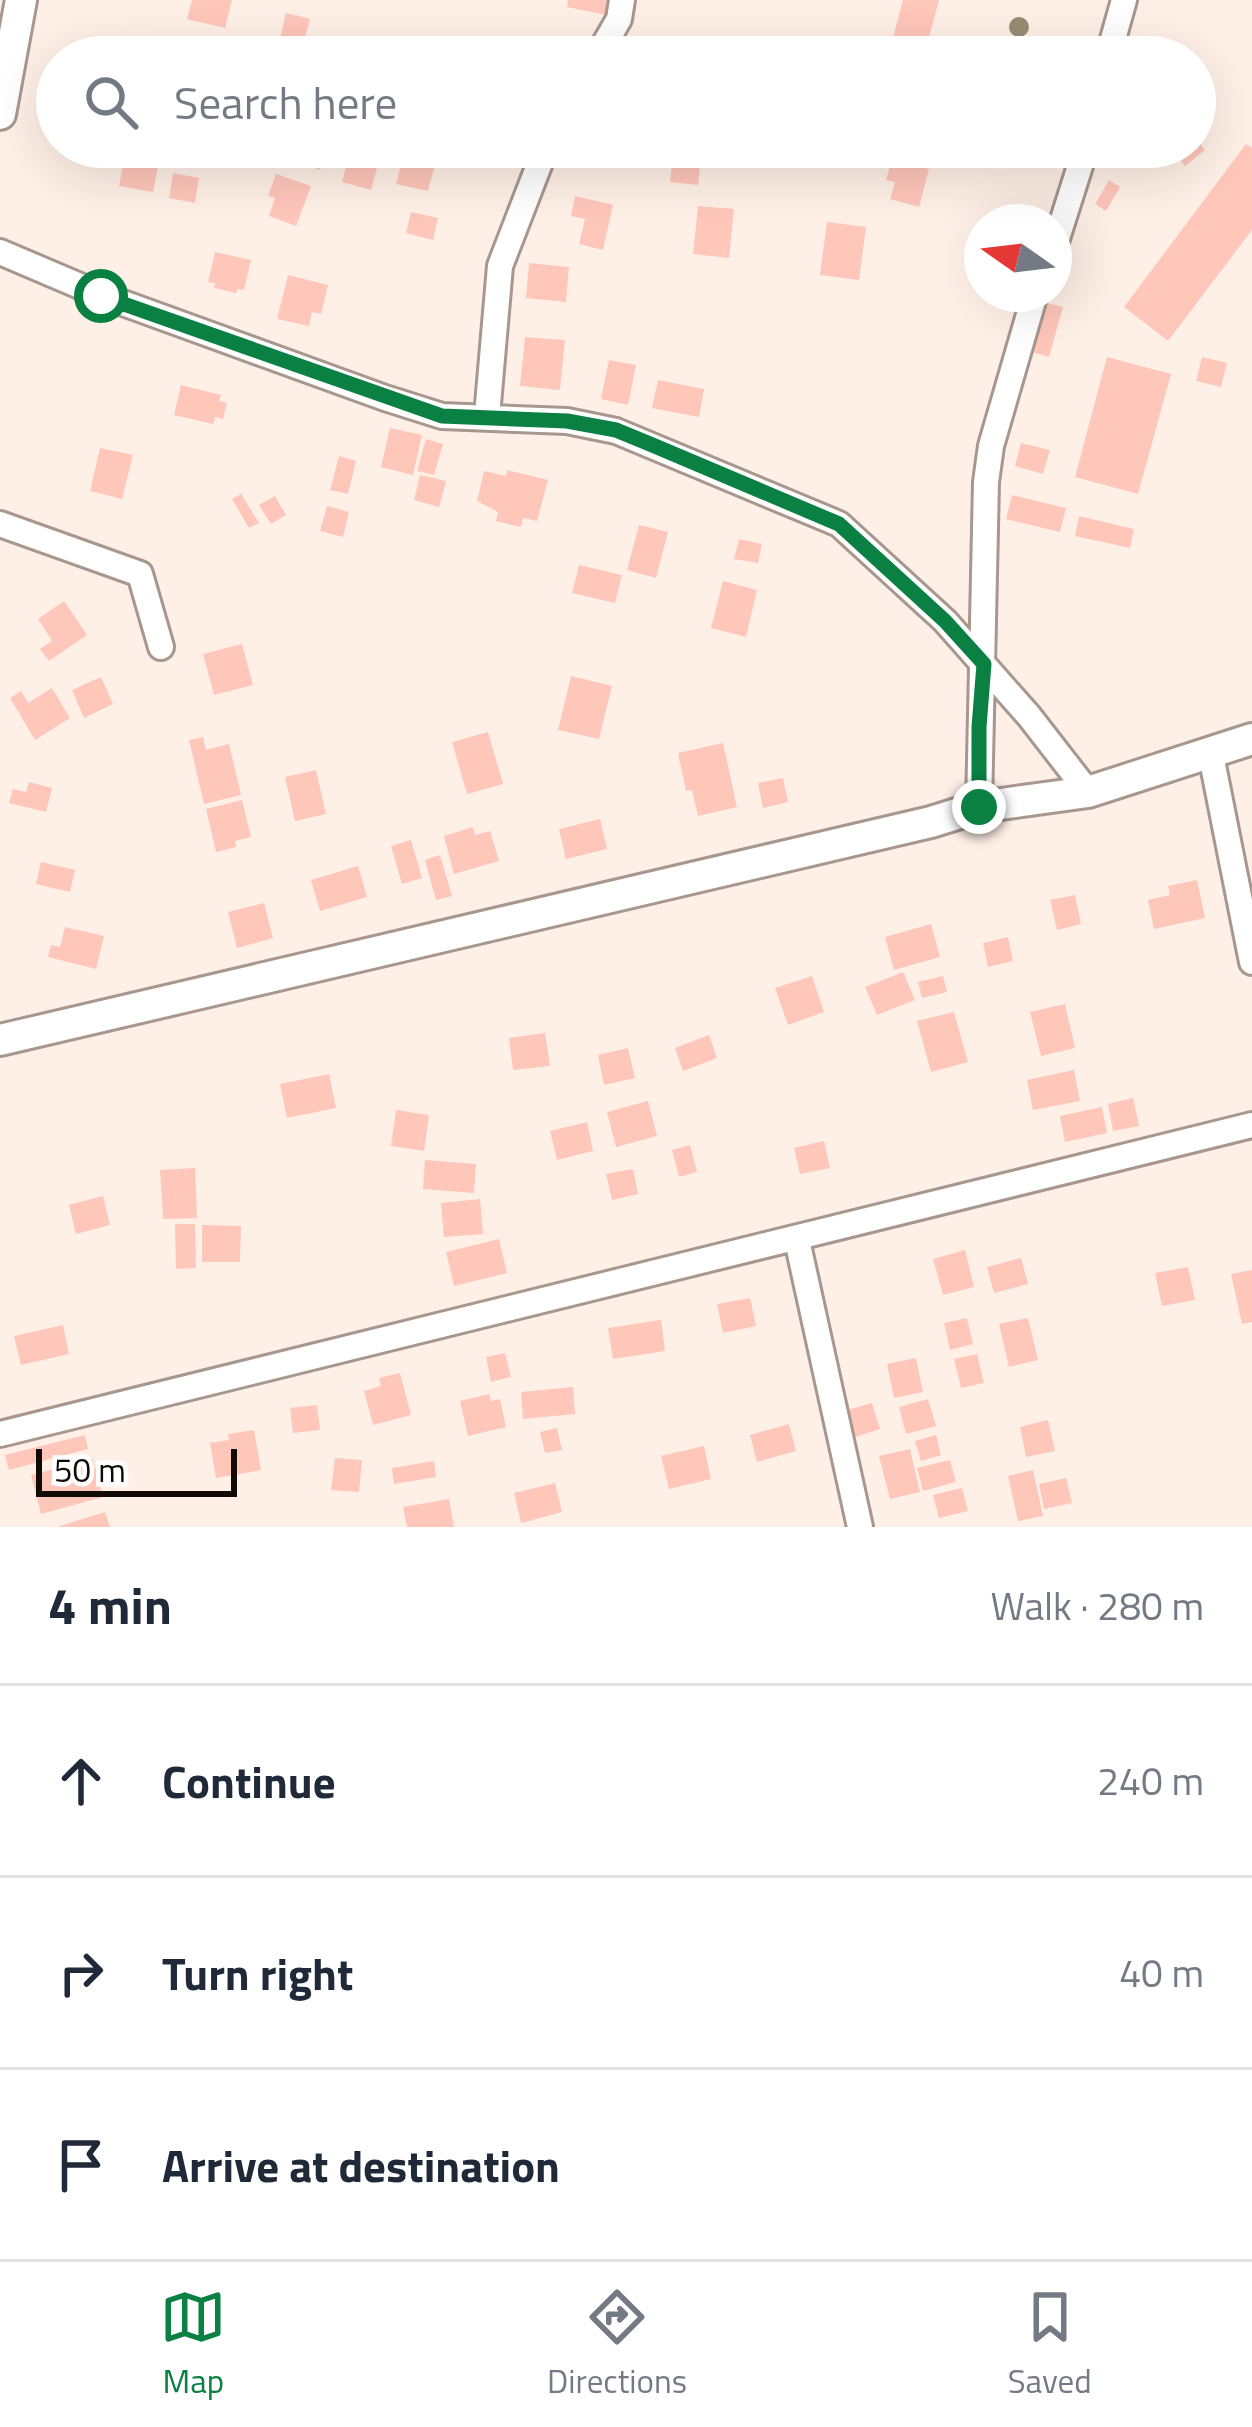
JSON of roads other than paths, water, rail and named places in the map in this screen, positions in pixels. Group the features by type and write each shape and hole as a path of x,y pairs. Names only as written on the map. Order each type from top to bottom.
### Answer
{"street":[{"path":"0,115 21,0"},
{"path":"609,36 622,0"},
{"path":"1114,36 1124,0"},
{"path":"487,416 500,266 538,168"},
{"path":"1068,204 1079,168"},
{"path":"0,252 101,296 442,416 567,421 616,430 839,524 945,621 1088,792"},
{"path":"979,807 986,482 991,446 1030,312"},
{"path":"0,524 140,574 160,647"},
{"path":"0,1040 979,807 1088,792 1252,739"},
{"path":"1210,750 1252,962"},
{"path":"0,1434 1252,1125"},
{"path":"797,1240 860,1527"}]}
